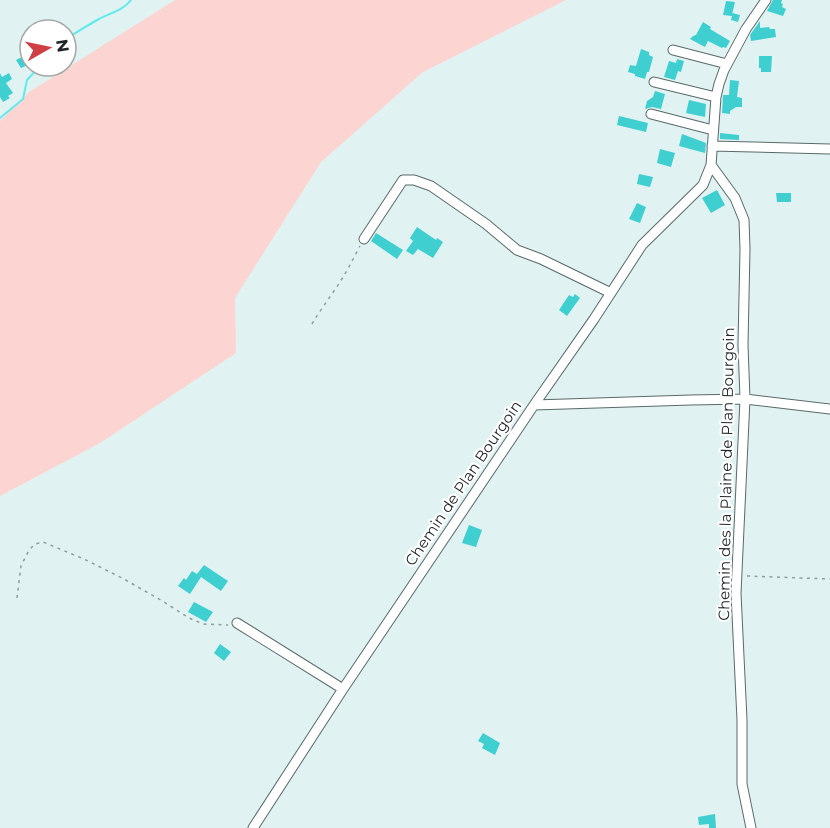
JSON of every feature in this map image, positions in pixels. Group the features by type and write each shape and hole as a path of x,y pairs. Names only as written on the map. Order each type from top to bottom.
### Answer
{"street":[{"path":"711,165 719,84 746,29 766,0"},
{"path":"673,50 727,64"},
{"path":"654,82 716,97"},
{"path":"651,114 713,130"},
{"path":"712,146 830,149"},
{"name":"Chemin de Plan Bourgoin","path":"253,828 342,689 642,245 703,185 711,165"},
{"name":"Chemin des la Plaine de Plan Bourgoin","path":"711,165 735,198 744,220 745,399 736,593 742,720 742,784 751,828"},
{"path":"364,239 403,180 414,180 431,186 486,224 518,250 542,259 611,293"},
{"path":"534,405 745,399 830,409"},
{"path":"237,623 342,689"}],"path":[{"path":"312,324 349,268 364,239"},
{"path":"17,598 21,566 29,550 35,544 43,542 84,559 203,624 223,626 237,623"},
{"path":"737,575 830,579"}],"shaded area":[{"path":"175,0 566,0 423,72 321,162 235,298 236,353 100,443 0,496 0,121 29,92 51,78 78,78 78,61"}],"building":[{"path":"773,0 782,0 782,7 786,9 783,16 767,11"},
{"path":"726,1 735,2 732,13 740,15 738,22 731,20 732,16 723,15"},
{"path":"760,21 760,28 775,29 776,37 751,41 750,35"},
{"path":"703,22 730,41 726,48 708,41 705,47 690,39 696,35"},
{"path":"641,49 649,52 649,55 653,57 645,79 628,72 630,65 636,66"},
{"path":"759,56 772,56 771,72 761,72"},
{"path":"677,59 684,61 681,72 678,71 675,80 664,77 669,61 676,63"},
{"path":"0,73 2,77 9,73 12,79 6,83 13,93 3,102 0,97"},
{"path":"730,80 739,81 737,97 742,98 742,107 736,107 730,111 730,114 722,113 723,95 729,95"},
{"path":"655,91 665,94 661,109 652,107 645,109 647,101 653,97"},
{"path":"689,100 706,104 705,117 686,113"},
{"path":"619,116 648,123 646,132 617,125"},
{"path":"720,133 739,135 739,140 720,139"},
{"path":"682,134 706,143 705,153 679,146"},
{"path":"660,149 675,153 671,167 657,163"},
{"path":"639,174 653,177 650,187 637,184"},
{"path":"717,190 725,205 711,213 702,198"},
{"path":"776,193 791,193 791,202 777,202"},
{"path":"637,203 646,207 640,223 629,219"},
{"path":"417,227 443,242 433,258 418,249 413,255 406,251 413,241 410,238"},
{"path":"376,233 403,250 397,259 371,241"},
{"path":"575,294 580,298 567,316 559,310 569,295 573,297"},
{"path":"469,525 482,530 476,547 462,543"},
{"path":"204,565 228,581 221,591 201,577 190,594 178,586 192,571 197,574"},
{"path":"194,602 213,612 206,622 188,612"},
{"path":"220,644 231,652 224,661 214,653"},
{"path":"483,733 500,743 495,755 482,748 484,744 478,741"},
{"path":"715,814 716,828 709,828 709,824 699,825 698,817"}],"waterway":[{"path":"78,32 121,9 131,0"},
{"path":"0,118 23,99 29,78"}]}
